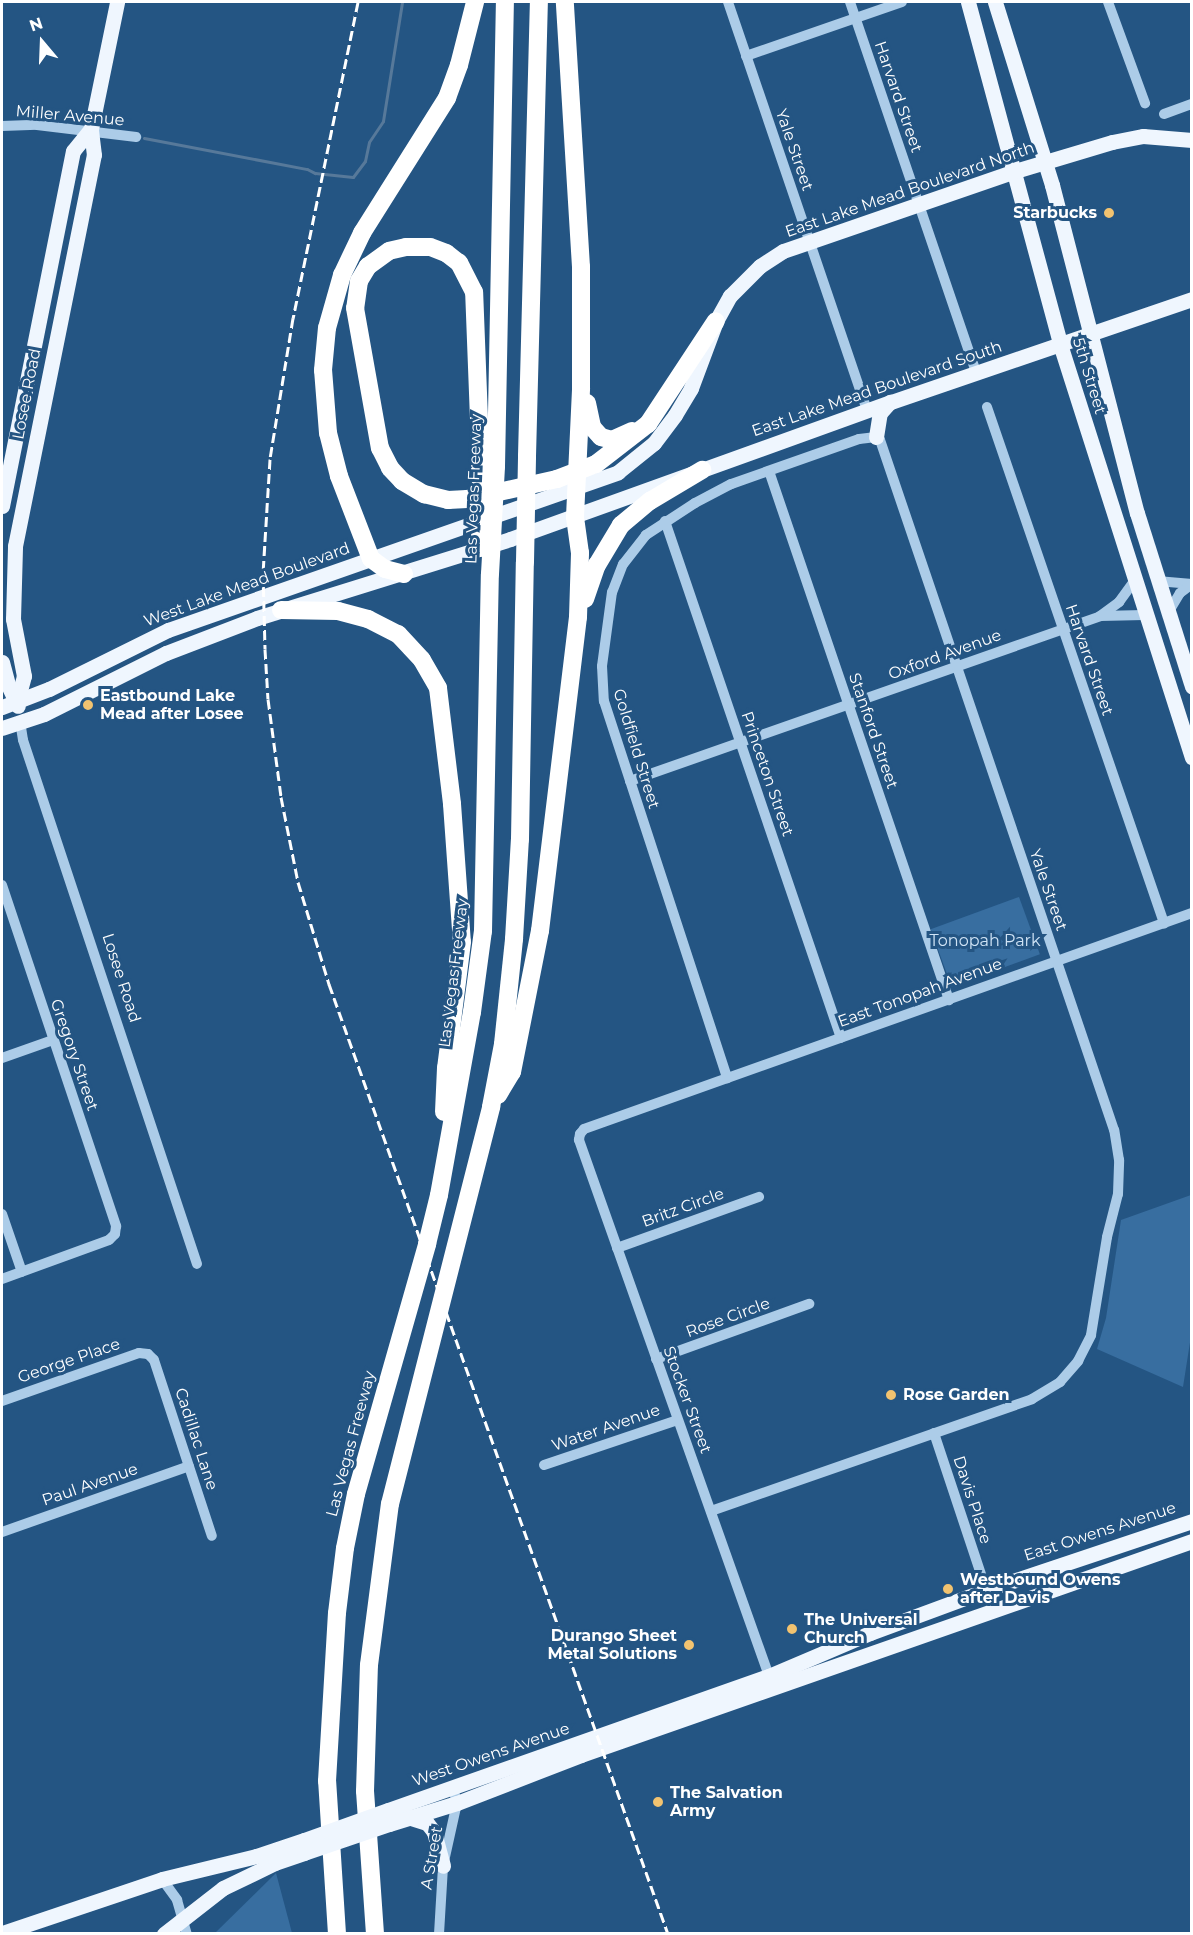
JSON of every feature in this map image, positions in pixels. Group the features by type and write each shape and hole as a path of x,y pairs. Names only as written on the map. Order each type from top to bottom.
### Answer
{"highway":[{"path":"404,574 385,569 371,559 339,476 328,433 323,370 327,328 342,275 362,233 447,98 459,66 475,2"},
{"name":"Las Vegas Freeway","path":"337,1934 327,1781 332,1664 345,1548 356,1494 439,1195 472,1012 483,931 488,469 505,2"},
{"path":"375,1934 367,1842 365,1748 369,1665 389,1514 491,1107 503,1044 514,939 520,839 539,2"},
{"path":"491,1107 512,1072 540,931 578,617 580,553 575,517 581,388 581,267 565,2"},
{"path":"488,469 474,292 459,263 446,254 430,247 406,247 389,251 369,266 359,281 355,308 380,448 390,468 402,482 424,494 448,500 467,499 535,484 577,480 648,424 716,321"},
{"path":"581,388 592,427 606,439 618,439 627,434 646,421 660,406"},
{"path":"578,617 597,564 621,525 650,501 702,470"},
{"path":"281,610 338,611 368,619 398,633 422,660 438,688 452,804 462,942 446,1068 439,1195"},
{"path":"367,1842 384,1934"}],"main road":[{"name":"Losee Road","path":"17,702 24,676 13,619 15,546 94,155 91,129 117,2"},
{"name":"5th Street","path":"995,2 1045,163 1157,581 1191,686"},
{"name":"5th Street","path":"967,4 1060,344 1144,615 1187,730 1191,757"},
{"name":"Losee Road","path":"2,506 73,151 91,129"},
{"name":"East Lake Mead Boulevard North","path":"577,480 618,472 654,443 666,430 691,387 716,321 730,296 760,266 783,251 1012,172 1112,142 1143,136 1191,140"},
{"path":"48,273 55,284 47,329 52,339 57,340"},
{"name":"East Lake Mead Boulevard South","path":"510,539 975,372 1190,301"},
{"path":"876,437 880,413 891,402"},
{"name":"West Lake Mead Boulevard","path":"2,707 49,689 147,639 510,511 577,480"},
{"name":"West Lake Mead Boulevard","path":"2,728 52,710 166,653 281,610 404,574 510,539"},
{"name":"Losee Road","path":"2,662 8,686 17,702 20,721"},
{"name":"East Owens Avenue","path":"989,1599 1059,1564 1191,1521"},
{"path":"989,1599 1191,1541"},
{"name":"West Owens Avenue","path":"389,1817 408,1817 455,1795 769,1676 870,1633 989,1599"},
{"name":"West Owens Avenue","path":"164,1934 185,1927 207,1898 244,1876 304,1847 581,1755 875,1650 989,1599"},
{"path":"870,1633 875,1650"},
{"path":"408,1817 427,1823 434,1832 443,1866"},
{"name":"West Owens Avenue","path":"11,1932 162,1879 304,1847"}],"street":[{"name":"Yale Street","path":"728,2 867,411"},
{"name":"Harvard Street","path":"849,2 975,372"},
{"path":"746,56 902,2"},
{"path":"1108,2 1145,103"},
{"path":"1164,114 1191,104"},
{"name":"Miller Avenue","path":"2,126 37,125 91,129 136,137"},
{"name":"Harvard Street","path":"987,407 1164,923"},
{"name":"Yale Street","path":"711,1511 1032,1399 1060,1382 1078,1361 1092,1335 1107,1237 1118,1194 1119,1160 1114,1130 880,440 876,437"},
{"name":"Goldfield Street","path":"727,1078 604,701 601,686 612,592 623,564 646,536 665,521 731,484 859,439 876,437"},
{"name":"Stanford Street","path":"769,471 949,1000"},
{"name":"Princeton Street","path":"665,521 841,1038"},
{"name":"Oxford Avenue","path":"630,781 1100,616 1119,602 1134,581"},
{"path":"1157,581 1191,584"},
{"path":"1168,614 1180,593 1191,584"},
{"name":"Oxford Avenue","path":"1100,616 1144,615"},
{"name":"Losee Road","path":"20,721 23,740 197,1264"},
{"name":"Gregory Street","path":"2,885 116,1226 115,1234 109,1240 22,1272"},
{"name":"East Tonopah Avenue","path":"580,1134 584,1129 1191,913"},
{"path":"2,1058 53,1040"},
{"name":"Stocker Street","path":"580,1134 579,1140 769,1676"},
{"name":"Britz Circle","path":"617,1248 759,1197"},
{"path":"2,1214 22,1272 2,1279"},
{"name":"Rose Circle","path":"656,1359 809,1304"},
{"name":"George Place","path":"2,1401 139,1353 148,1354"},
{"name":"Cadillac Lane","path":"148,1354 154,1359 212,1536"},
{"name":"Water Avenue","path":"544,1465 678,1419"},
{"name":"Davis Place","path":"934,1433 989,1599"},
{"name":"Paul Avenue","path":"2,1532 189,1466"},
{"name":"A Street","path":"439,1934 443,1866 455,1795"},
{"path":"162,1879 177,1900 185,1927"}],"green space":[{"name":"Tonopah Park","path":"1019,897 1040,954 952,986 931,929"},
{"path":"1191,1195 1191,1336 1183,1387 1097,1349 1106,1318 1121,1220"},
{"path":"276,1873 292,1933 215,1933"}],"waterway":[{"path":"144,138 307,169 315,173 353,177 365,161 369,142 383,121 402,2"}],"railway":[{"path":"358,2 293,318 270,459 263,572 265,649 268,699 281,797 298,882 329,984 668,1934"}],"place":[{"name":"Starbucks","path":"1109,213"},
{"name":"Eastbound Lake Mead after Losee","path":"88,705"},
{"name":"Rose Garden","path":"891,1395"},
{"name":"Westbound Owens after Davis","path":"948,1589"},
{"name":"The Universal Church","path":"792,1629"},
{"name":"Durango Sheet Metal Solutions","path":"689,1645"},
{"name":"The Salvation Army","path":"658,1802"}]}
